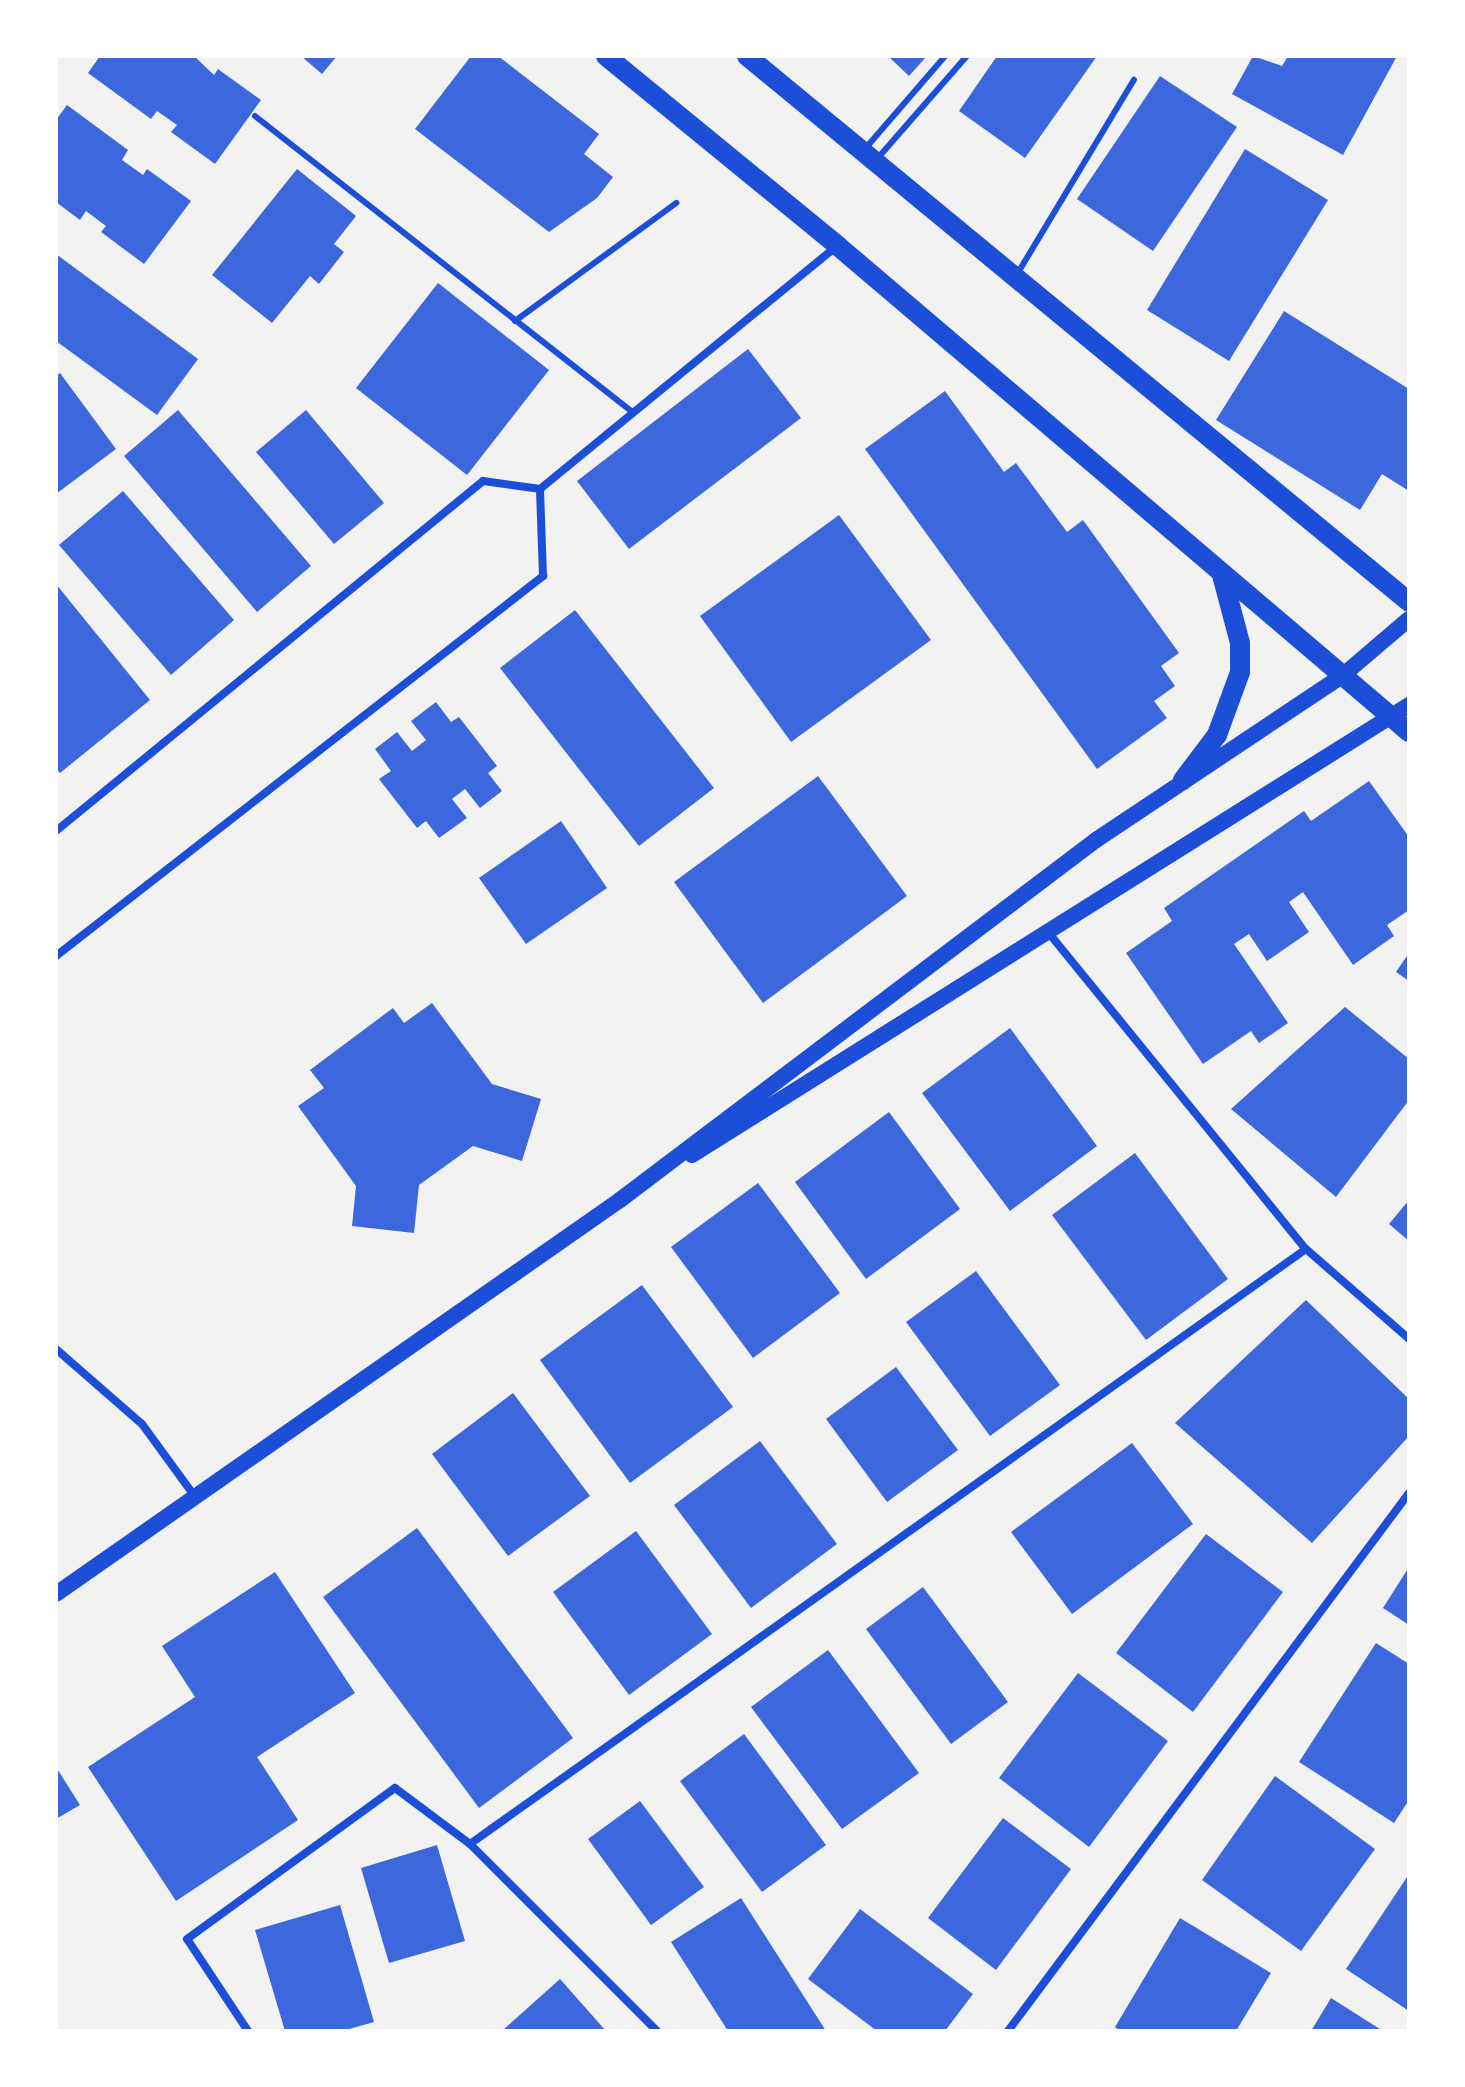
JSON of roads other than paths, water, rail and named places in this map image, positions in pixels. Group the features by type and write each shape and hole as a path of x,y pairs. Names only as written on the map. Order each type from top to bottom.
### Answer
{"main road":[{"path":"606,56 838,246 1409,732"},
{"path":"747,56 1014,280 1409,602"},
{"path":"1183,780 1217,735 1240,672 1240,643 1222,575"},
{"path":"56,1594 620,1200 1096,840 1342,676 1409,619"},
{"path":"620,1200 1409,705"}],"street":[{"path":"56,831 483,481 540,489 838,246"},
{"path":"56,956 543,576 540,489"},
{"path":"1048,932 1306,1249 1409,1339"},
{"path":"470,1844 1306,1249"},
{"path":"56,1349 142,1424 197,1498"},
{"path":"1008,2031 1409,1493"},
{"path":"248,2031 187,1939 395,1788 470,1844 657,2031"}],"lane":[{"path":"868,157 945,56"},
{"path":"868,157 967,56"},
{"path":"1014,280 1134,80"},
{"path":"255,116 632,412"},
{"path":"515,321 676,203"}]}
